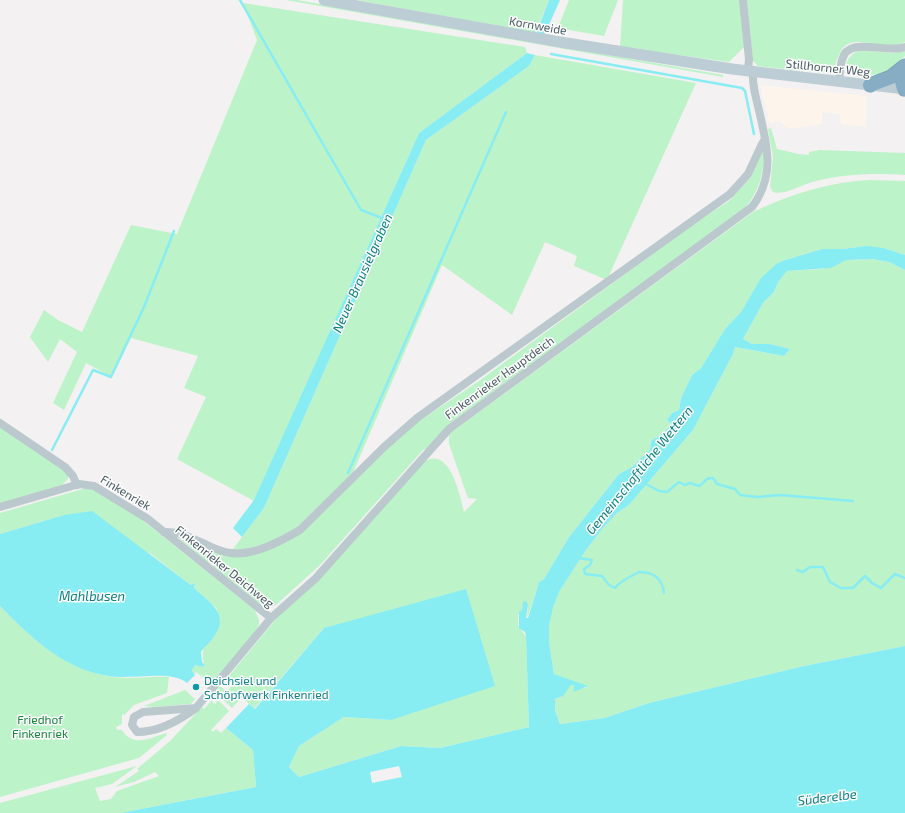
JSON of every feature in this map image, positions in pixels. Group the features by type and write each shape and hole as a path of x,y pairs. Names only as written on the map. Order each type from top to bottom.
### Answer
{"highway":[{"path":"870,85 891,76 903,68"},
{"path":"903,68 900,77 905,89"}],"main road":[{"name":"Kornweide","path":"324,0 560,42 751,72"},
{"name":"Stillhorner Weg","path":"751,72 905,89"}],"street":[{"name":"Finkenrieker Hauptdeich","path":"196,708 143,712 134,718 132,725 137,732 151,730 183,718 196,708 271,618 316,578 457,422 746,212 760,196 764,186 768,163 765,139 752,82 743,0"},
{"path":"839,82 842,58 853,47 860,46 889,50 905,47"},
{"name":"Finkenrieker Hauptdeich","path":"164,532 179,532 216,550 237,554 259,549 284,539 300,530 384,447 417,418 730,194 748,174 765,139"},
{"path":"0,423 65,467 74,476 77,485 0,507"},
{"name":"Finkenriek","path":"77,485 94,486 148,519 164,532"},
{"name":"Finkenrieker Deichweg","path":"164,532 271,618"}],"shaded area":[{"path":"760,85 867,96 866,127 841,124 840,114 823,112 821,124 789,129 779,121 770,123"}],"green space":[{"path":"286,0 297,0 723,75 723,77"},
{"path":"357,0 549,0 535,33"},
{"path":"569,0 618,0 604,36 558,28"},
{"path":"623,0 740,0 745,46 729,62 620,47"},
{"path":"747,0 905,0 905,42 890,46 864,42 846,45 839,54 833,69 823,73 758,66 753,61"},
{"path":"243,3 525,47 527,53 419,133 254,501 177,459 206,397 184,388 198,356 131,338 110,376 86,363 64,410 53,403 77,352 60,339 48,362 30,337 44,310 58,320 82,332 131,225 177,234 257,40"},
{"path":"860,50 892,53 905,51 905,56 883,73 870,75 862,74 853,72 847,66 850,57"},
{"path":"535,55 696,83 607,280 574,266 577,256 545,242 512,315 442,265 349,482 284,539 230,553 264,508 426,140 529,66"},
{"path":"771,128 777,149 799,154 809,155 809,152 820,150 905,153 905,175 870,174 847,176 812,182 782,193 773,192 770,187 773,157 768,129"},
{"path":"763,151 763,166 758,187 751,201 746,207 456,419 429,447 423,450 320,565 276,605 270,607 262,604 260,605 213,567 223,554 278,545 412,426 479,381 691,226 729,201 751,177"},
{"path":"853,181 905,181 905,255 884,248 857,247 822,249 776,264 756,287 741,312 725,329 701,368 692,375 681,398 679,410 672,413 667,420 671,424 665,432 651,441 650,450 632,467 619,474 569,537 544,579 539,582 527,619 528,605 523,604 522,610 518,615 518,625 526,637 529,727 440,748 401,746 299,777 289,767 299,746 344,717 391,720 324,628 254,709 242,697 232,708 215,692 220,686 226,691 231,687 225,681 281,613 424,462 433,459 441,460 447,466 460,495 464,512 477,499 468,498 449,444 449,434 753,212 809,190"},
{"path":"872,259 889,262 905,270 905,646 804,666 649,703 604,718 560,724 555,709 555,699 561,697 571,685 574,685 573,690 588,687 554,674 549,642 549,626 553,608 559,592 586,550 617,513 629,505 693,430 733,354 735,347 784,356 790,349 770,344 752,344 743,339 763,303 774,292 778,282 787,271 823,269 846,260"},
{"path":"0,425 58,465 68,474 68,479 62,485 0,503"},
{"path":"86,488 95,491 140,518 255,610 259,622 257,629 252,637 210,683 196,672 195,674 192,669 195,665 203,667 205,665 203,660 204,646 217,609 194,588 194,583 191,585 151,554 64,515 0,534 0,513"},
{"path":"178,537 222,554 216,560 213,558 208,563"},
{"name":"Friedhof Finkenriek","path":"0,606 41,644 72,664 107,676 126,678 169,677 167,693 134,705 124,715 122,714 122,724 116,727 117,730 122,730 126,736 137,740 148,739 166,733 167,735 139,758 0,797"},
{"path":"185,690 195,699 191,704 154,707 144,706"},
{"path":"218,700 229,711 211,730 213,732 216,729 221,733 226,728 253,750 256,787 120,813 0,813 0,803 137,766 112,784 95,788 100,801 111,799 117,791 159,776 155,772 134,782 115,787 139,771 137,769 170,741 202,707 204,709 211,701 215,704"}],"water":[{"path":"549,0 560,0 548,27 540,23"},
{"path":"527,53 535,55 529,66 426,140 264,508 242,537 233,528 254,500 419,133"},
{"path":"867,246 884,248 905,255 905,270 889,262 872,259 846,260 831,268 787,271 778,282 774,292 763,303 743,339 752,344 770,344 790,349 784,356 735,347 733,354 693,430 629,505 617,513 603,528 586,550 559,592 553,608 549,626 549,642 554,674 588,686 573,692 574,685 571,685 563,696 555,699 555,710 560,724 604,718 649,703 804,666 905,646 905,813 120,813 256,787 253,750 226,728 249,704 255,709 324,628 466,589 495,686 391,720 344,717 299,746 289,767 299,777 401,746 440,748 529,727 526,637 525,632 519,628 519,612 522,610 523,602 526,601 528,605 526,618 528,618 539,582 544,579 569,537 619,474 632,467 650,450 651,441 665,432 671,424 667,420 672,413 679,410 681,398 692,375 701,368 725,329 741,312 761,278 776,264 785,260 822,249 842,249"},
{"name":"Mahlbusen","path":"92,511 191,585 194,583 194,588 211,603 219,614 219,627 201,652 202,662 205,665 203,667 195,665 192,670 195,675 187,683 180,679 161,676 109,676 93,673 78,667 49,650 36,640 0,606 0,534 64,515"}],"pier":[{"path":"399,766 402,777 372,783 370,772"}],"waterway":[{"path":"240,0 361,210 382,218"},
{"name":"Neuer Brausielgraben","path":"541,32 555,0"},
{"path":"551,54 742,88 745,91 754,134"},
{"path":"348,473 506,112"},
{"path":"52,450 93,370 111,377 144,307 174,231"},
{"name":"Gemeinschaftliche Wettern","path":"644,483 659,491 667,492 679,482 685,485 690,483 699,486 707,479 713,478 717,484 735,489 740,495 757,497 780,495 853,501"},
{"path":"579,558 592,560 590,565 584,569 585,574 602,576 609,585 615,588 622,581 632,575 639,572 644,572 653,575 659,580 664,593"},
{"path":"797,570 803,572 810,567 823,567 830,582 841,588 853,588 865,576 872,583 881,588 895,574 905,578"}],"place":[{"name":"Deichsiel und Schöpfwerk Finkenried","path":"196,687"}],"water label":[{"name":"Süderelbe","path":"827,797"}]}
